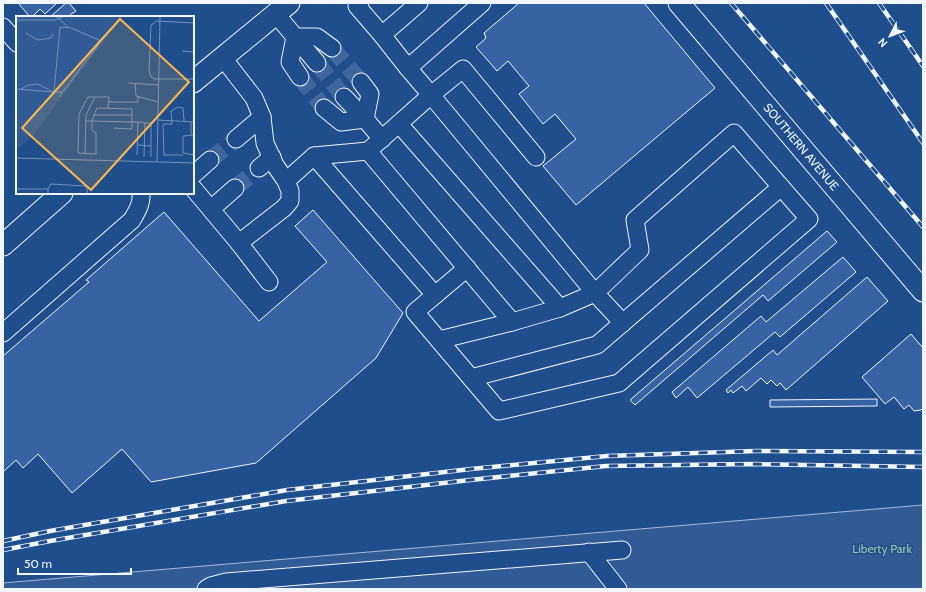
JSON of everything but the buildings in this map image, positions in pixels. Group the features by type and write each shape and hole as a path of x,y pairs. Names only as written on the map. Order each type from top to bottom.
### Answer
{"main road":[{"name":"SOUTHERN AVENUE","path":"679,3 923,291"},
{"path":"194,81 282,9"},
{"path":"3,245 61,194"}],"street":[{"path":"360,3 357,6 595,293 623,323"},
{"path":"382,35 419,3"},
{"path":"408,68 482,3"},
{"path":"282,9 295,37 317,63"},
{"path":"3,27 16,42"},
{"path":"295,37 318,37 332,48"},
{"path":"295,37 290,62 300,77"},
{"path":"223,58 254,98 262,117 265,143 275,165 286,181 290,191 290,201 284,208 239,242"},
{"path":"286,181 314,156 368,151 431,95 463,69 536,157"},
{"path":"361,82 370,94 365,119"},
{"path":"344,97 382,139"},
{"path":"324,108 341,122 365,119"},
{"path":"236,138 262,117"},
{"path":"399,124 560,308"},
{"path":"439,340 512,322 560,308 595,293 640,250 635,220 734,133 809,219 619,383 499,411 415,312 467,268"},
{"path":"368,151 512,322"},
{"path":"314,156 435,295"},
{"path":"259,168 272,157"},
{"path":"194,174 210,160"},
{"path":"471,378 597,345 781,186"},
{"path":"211,209 235,188"},
{"path":"194,189 239,242 269,282"},
{"path":"3,333 132,220 142,200 141,194"},
{"path":"206,589 226,582 622,550"},
{"path":"588,552 618,589"}],"shaded area":[{"name":"Liberty Park","path":"923,505 923,589 3,589 3,583"}],"tunnel":[{"path":"332,48 361,82"},
{"path":"317,63 344,97"},
{"path":"300,77 324,108"},
{"path":"210,160 236,139"},
{"path":"235,188 259,168"}],"railway":[{"path":"731,3 923,227"},
{"path":"826,3 923,143"},
{"path":"879,3 923,66"},
{"path":"3,541 50,531 287,490 471,469 607,456 756,451 923,452"},
{"path":"3,550 286,501 606,466 754,464 923,467"}]}
